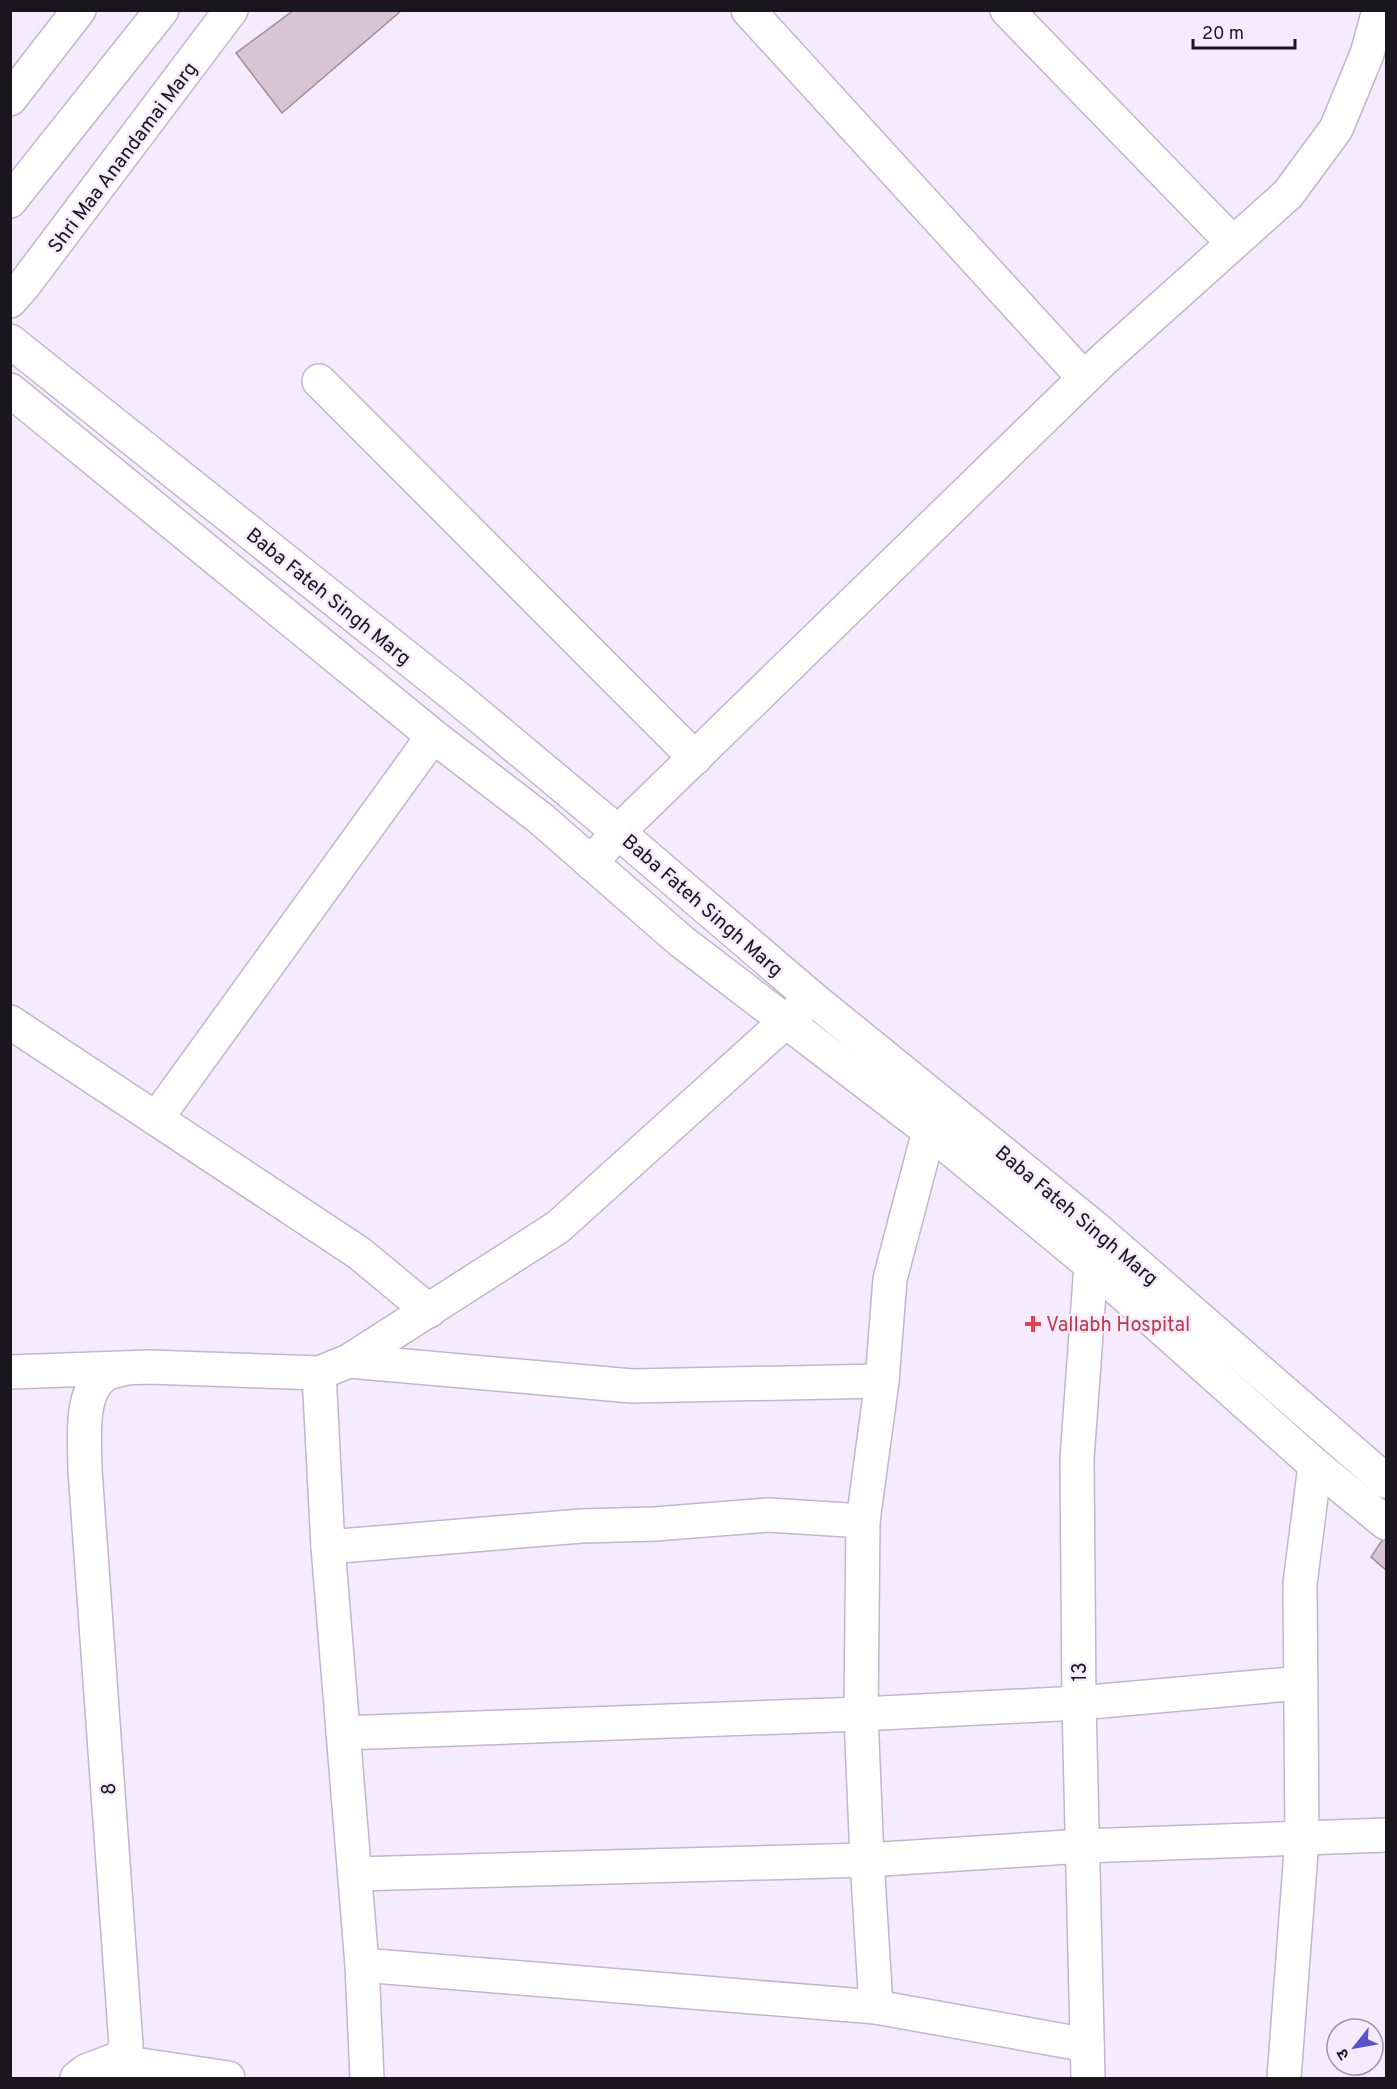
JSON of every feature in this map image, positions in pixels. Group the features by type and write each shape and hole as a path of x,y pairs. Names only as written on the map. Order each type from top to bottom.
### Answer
{"street":[{"path":"10,99 79,10"},
{"path":"10,201 162,10"},
{"name":"Shri Maa Anandamai Marg","path":"10,301 198,57 231,10"},
{"path":"748,10 1084,378"},
{"path":"1007,10 1233,243"},
{"path":"591,863 618,832 1084,378 1288,194 1336,129 1366,54 1379,10"},
{"name":"Baba Fateh Singh Marg","path":"10,341 460,700 812,998 1091,1265 1314,1465 1386,1523"},
{"path":"319,381 695,758"},
{"name":"Baba Fateh Singh Marg","path":"10,390 433,736 540,818 681,941 787,1021 937,1118 1094,1227 1386,1481"},
{"path":"156,1119 433,736"},
{"path":"334,1367 429,1311 558,1227 812,998"},
{"path":"10,1022 358,1253 429,1311"},
{"path":"876,2007 861,1714 864,1521 882,1381 890,1279 937,1118"},
{"name":"13","path":"1088,2079 1079,1703 1077,1459 1091,1265"},
{"path":"10,1372 149,1367 334,1367 632,1386 882,1381"},
{"path":"334,1367 328,1547 362,1965 367,2079"},
{"name":"8","path":"114,2061 120,2058 126,2045 85,1470 85,1416 89,1394 95,1383 104,1375 123,1369"},
{"path":"1284,2079 1302,1838 1300,1584 1314,1465"},
{"path":"328,1547 581,1526 655,1524 769,1515 864,1521"},
{"path":"344,1733 861,1714 1079,1703 1301,1683"},
{"path":"355,1874 867,1860 1083,1846 1386,1835"},
{"path":"362,1965 876,2007 1087,2045"},
{"path":"77,2079 86,2070 114,2061 225,2078"}],"building":[{"path":"294,10 402,10 282,113 236,53"},
{"path":"1383,1539 1386,1541 1386,1570 1371,1557"}],"place":[{"name":"Vallabh Hospital","path":"1033,1324"}]}
